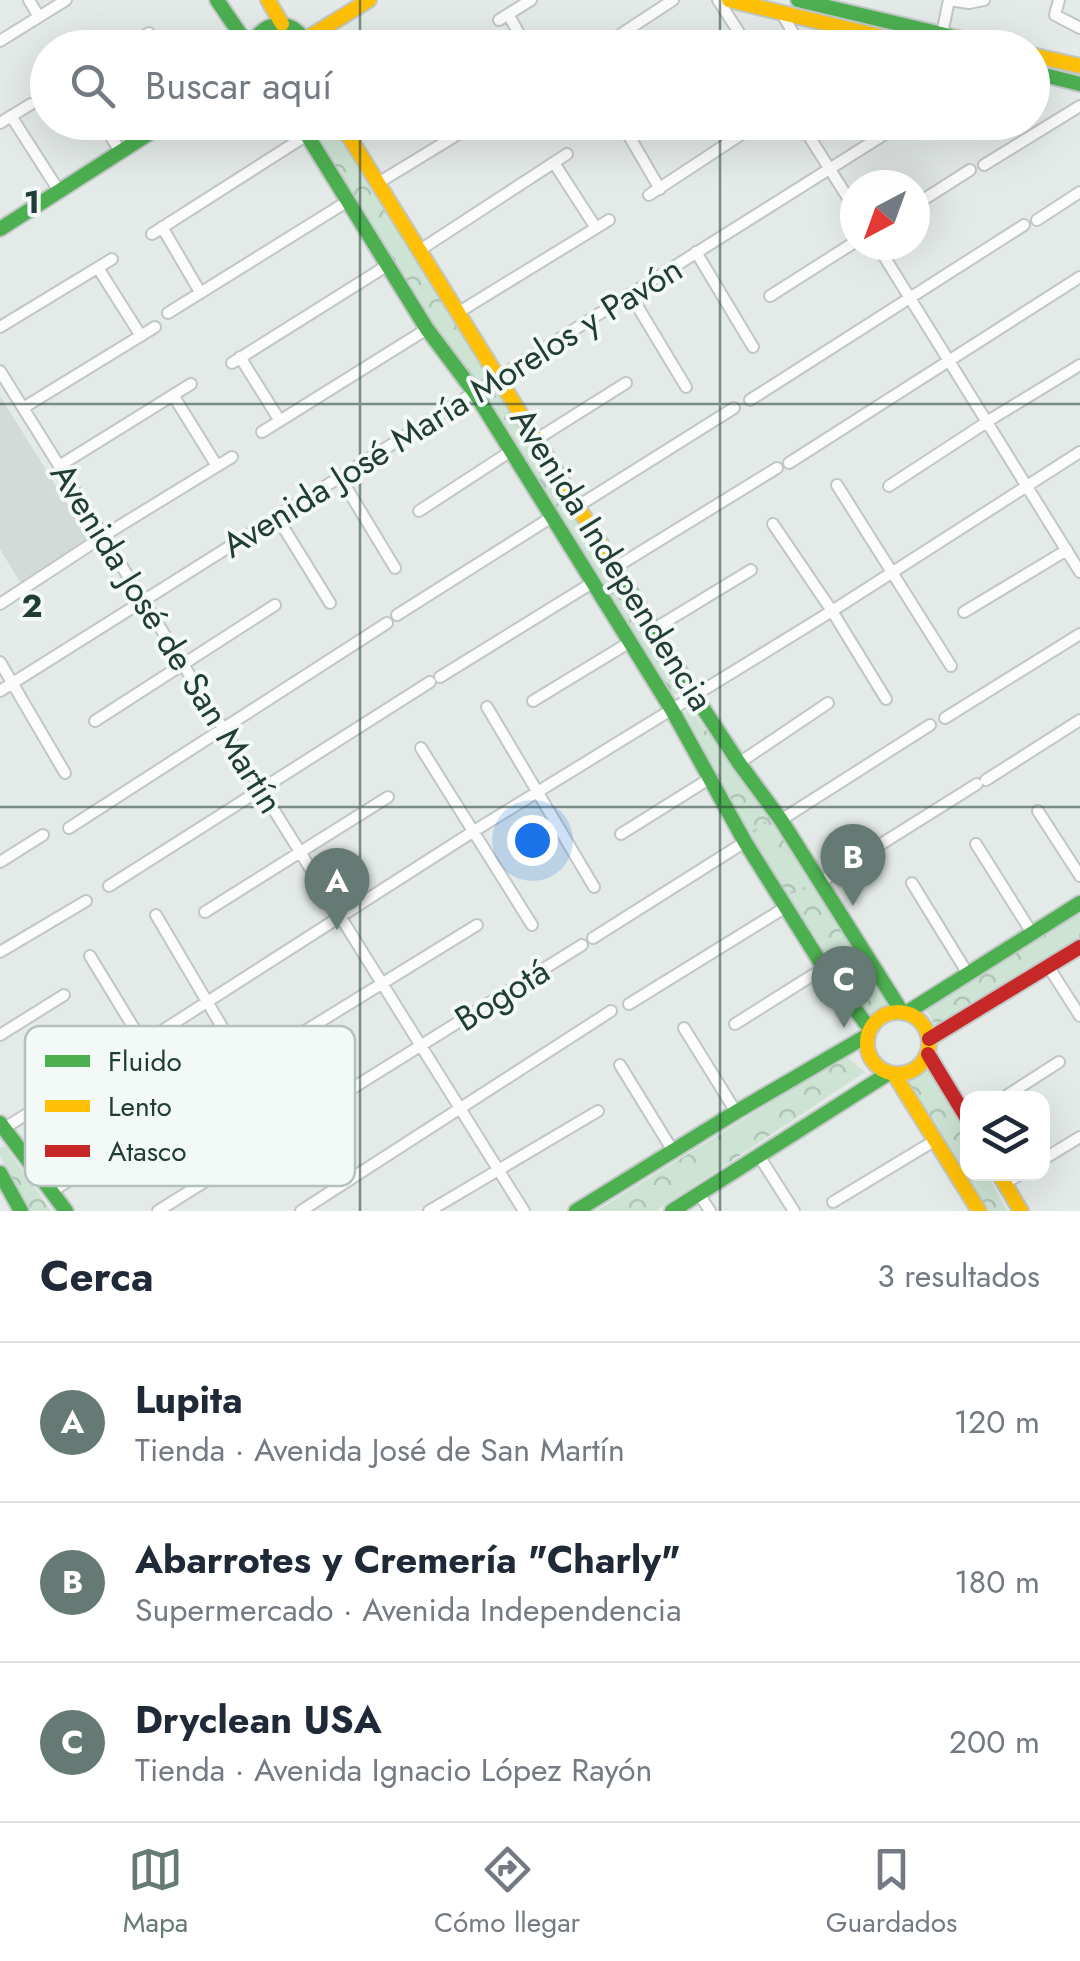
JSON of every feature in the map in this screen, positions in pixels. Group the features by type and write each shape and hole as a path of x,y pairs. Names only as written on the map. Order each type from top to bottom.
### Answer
{"main road":[{"path":"217,0 237,30"},
{"path":"268,0 282,24"},
{"path":"327,30 370,0"},
{"path":"729,0 845,30"},
{"path":"798,0 829,4 909,30"},
{"path":"260,30 271,24 298,30"},
{"path":"1050,59 1080,66"},
{"path":"1050,76 1080,84"},
{"path":"0,229 139,140"},
{"name":"Avenida Independencia","path":"310,140 427,329 475,393 672,710 744,840 869,1032"},
{"name":"Avenida Independencia","path":"351,140 695,696 779,817 904,1012"},
{"path":"576,1211 869,1032 883,1016 904,1012 1080,903"},
{"path":"869,1032 869,1054 880,1068 904,1074 914,1070 922,1063 928,1046 1080,947"},
{"path":"904,1012 918,1018 926,1028 928,1046 960,1105"},
{"path":"891,1073 971,1208"},
{"path":"672,1211 891,1073"},
{"path":"1,1127 25,1157"},
{"path":"0,1173 17,1210"},
{"path":"1004,1181 1021,1211"},
{"path":"48,1186 66,1211"}],"street":[{"path":"29,0 39,17"},
{"path":"0,41 66,0"},
{"path":"513,30 503,17 531,0"},
{"path":"627,30 673,0"},
{"path":"718,0 737,30"},
{"path":"942,30 949,0 984,0"},
{"path":"1059,0 1056,15 1080,28"},
{"path":"825,24 829,4"},
{"path":"782,12 792,30"},
{"path":"0,122 30,105"},
{"path":"1050,124 1080,106"},
{"path":"12,116 59,191"},
{"path":"112,140 120,152"},
{"path":"200,292 157,231 287,140"},
{"path":"378,183 448,140"},
{"path":"628,140 655,192 733,140"},
{"path":"812,140 840,184"},
{"name":"Avenida José María Morelos y Pavón","path":"0,691 875,140"},
{"path":"984,165 1025,140"},
{"path":"420,250 568,154"},
{"path":"554,163 596,228"},
{"path":"930,195 970,170"},
{"path":"1036,220 1080,192"},
{"path":"168,313 348,201"},
{"path":"459,312 609,220"},
{"path":"750,400 1024,225"},
{"path":"696,252 754,347"},
{"path":"770,296 840,252"},
{"path":"0,327 112,259"},
{"path":"887,260 1080,572"},
{"path":"280,421 236,360 388,265"},
{"path":"98,268 141,336"},
{"path":"790,463 1080,277"},
{"path":"630,294 686,387"},
{"path":"23,408 155,327"},
{"path":"262,432 427,329"},
{"path":"888,486 1080,365"},
{"name":"Avenida José de San Martín","path":"0,371 524,1211"},
{"path":"59,466 192,384"},
{"path":"537,439 626,384"},
{"path":"173,396 216,466"},
{"path":"578,506 734,408"},
{"path":"419,511 511,451"},
{"path":"168,1026 474,831 832,612 1080,452"},
{"path":"0,604 232,457"},
{"path":"616,567 777,468"},
{"path":"340,478 395,568"},
{"path":"837,486 951,666"},
{"path":"278,517 330,604"},
{"path":"68,828 552,517"},
{"path":"774,524 886,699"},
{"path":"964,612 1067,550"},
{"path":"654,629 751,570"},
{"path":"109,886 592,583"},
{"path":"95,721 276,605"},
{"path":"945,718 1080,634"},
{"path":"534,701 630,642"},
{"path":"0,662 65,773"},
{"path":"739,764 828,703"},
{"path":"487,707 594,887"},
{"path":"820,884 1080,720"},
{"path":"779,817 930,725"},
{"path":"421,748 532,925"},
{"path":"621,834 709,779"},
{"path":"205,912 388,796"},
{"path":"1038,812 1080,876"},
{"path":"0,862 43,835"},
{"name":"Bogotá","path":"355,1087 744,840"},
{"path":"976,844 1032,933"},
{"path":"912,883 968,974"},
{"path":"0,952 86,900"},
{"path":"629,1004 784,904"},
{"path":"156,915 222,1026"},
{"path":"313,1026 477,924"},
{"path":"90,956 133,1026"},
{"path":"1048,966 1080,1016"},
{"path":"735,1024 824,968"},
{"path":"0,1035 64,996"},
{"path":"355,1176 611,1011"},
{"path":"684,1028 736,1112"},
{"path":"1014,1091 1058,1062"},
{"path":"620,1065 672,1151"},
{"path":"429,1211 598,1111"},
{"path":"1,1127 25,1113"},
{"path":"1050,1155 1080,1137"},
{"path":"833,1202 934,1141"},
{"path":"759,1156 794,1211"},
{"path":"52,1191 60,1186"},
{"path":"158,1211 198,1186"},
{"path":"301,1211 340,1186"},
{"path":"700,1194 710,1211"}],"path":[{"path":"744,840 779,817"},
{"path":"784,904 797,890 820,884"}],"shaded area":[{"path":"0,396 89,539 20,582 0,549"}],"green space":[{"path":"318,140 341,140 489,377 476,384 433,326"},
{"path":"496,388 684,690 673,695 483,395"},
{"path":"690,709 767,812 888,1006 867,1015 752,841 714,775 685,713"},
{"path":"1080,912 1080,938 936,1027 926,1010"},
{"path":"846,1056 865,1072 656,1211 596,1211"},
{"path":"929,1068 960,1125 960,1167 906,1082"},
{"path":"5,1146 25,1174 25,1186 33,1186 51,1211 28,1211 0,1156 0,1148"},
{"path":"969,1181 991,1181 1007,1211 988,1211"}],"traffic: fast":[{"path":"217,0 237,30"},
{"path":"798,0 924,30"},
{"path":"265,30 280,25 294,30"},
{"path":"1050,76 1080,84"},
{"path":"0,229 139,140"},
{"path":"310,140 427,329 475,393 630,642 745,842 824,968 870,1029"},
{"path":"609,557 902,1012"},
{"path":"906,1013 1080,903"},
{"path":"576,1211 868,1035"},
{"path":"672,1211 889,1073"},
{"path":"0,1123 25,1156"},
{"path":"0,1173 21,1211"},
{"path":"47,1186 66,1211"}],"traffic: slow":[{"path":"268,0 282,24"},
{"path":"321,30 369,0"},
{"path":"729,0 853,30"},
{"path":"1050,59 1080,66"},
{"path":"351,140 609,557"},
{"path":"898,1012 920,1021 929,1043 920,1065 898,1074 876,1065 867,1043 876,1021 898,1012"},
{"path":"894,1074 979,1211"},
{"path":"1003,1181 1021,1211"}],"traffic: jam":[{"path":"929,1039 1080,947"},
{"path":"928,1054 960,1107"}],"place":[{"name":"Abarrotes y Cremería \"Charly\"","path":"853,906"},
{"name":"Lupita","path":"337,930"},
{"name":"Dryclean USA","path":"844,1028"}]}
